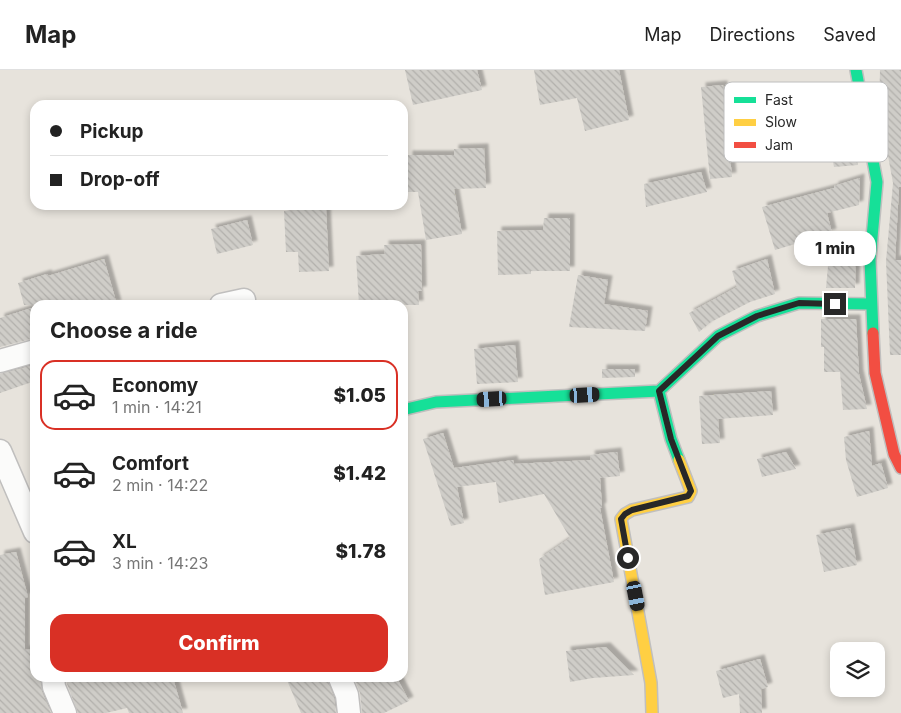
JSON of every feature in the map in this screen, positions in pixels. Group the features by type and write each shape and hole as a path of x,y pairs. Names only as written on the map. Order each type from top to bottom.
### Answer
{"street":[{"path":"872,162 876,182 870,260 870,304 875,374 894,454 901,468"},
{"path":"408,409 436,402 659,391 718,336 757,316 799,303 870,304"},
{"path":"0,361 30,352"},
{"path":"652,713 651,683 621,519 632,510 688,496 691,491 671,439 659,391"},
{"path":"0,451 30,520"},
{"path":"53,682 65,713"},
{"path":"342,682 347,695 349,713"}],"building":[{"path":"405,70 477,70 482,90 413,105"},
{"path":"534,70 619,70 629,120 585,131 577,98 540,105"},
{"path":"880,70 901,70 901,187 899,187 895,260 901,260 901,355 890,355 886,261 893,183 888,156 888,82 880,82"},
{"path":"723,85 724,162 731,162 732,177 710,179 701,87"},
{"path":"484,148 486,188 454,189 462,234 426,240 418,192 408,192 408,155 454,155 454,149"},
{"path":"833,162 857,162 858,165 834,167"},
{"path":"701,172 707,192 646,207 644,184"},
{"path":"860,178 859,205 827,213 832,233 775,250 762,207 834,188 834,186"},
{"path":"326,210 329,271 299,272 298,252 286,252 284,211"},
{"path":"544,218 570,218 570,271 531,271 531,274 498,275 497,231 543,230"},
{"path":"247,220 253,245 217,254 211,229"},
{"path":"421,244 422,291 418,291 419,305 408,305 408,300 359,300 356,256 385,254 384,245"},
{"path":"830,244 856,247 855,288 826,288"},
{"path":"104,259 116,300 30,300 30,305 24,305 18,283 47,274 48,276"},
{"path":"767,259 775,294 750,302 711,322 699,332 689,313 737,287 732,271"},
{"path":"578,275 608,280 604,304 648,311 645,331 569,327"},
{"path":"30,309 30,339 0,347 0,318"},
{"path":"821,319 856,319 859,374 867,409 843,410 840,372 824,372 824,347 821,347"},
{"path":"515,345 518,382 477,384 474,349"},
{"path":"30,366 30,383 0,393 0,374"},
{"path":"602,369 635,369 635,377 602,378"},
{"path":"771,391 773,415 718,419 720,443 702,444 699,396"},
{"path":"869,431 872,466 881,463 888,488 857,497 846,460 844,437"},
{"path":"443,433 454,468 513,460 514,464 591,460 590,455 617,452 620,476 600,478 602,507 600,508 614,582 545,595 539,559 570,538 544,494 499,503 496,482 457,487 464,523 451,526 423,439"},
{"path":"786,452 796,469 762,477 757,459"},
{"path":"850,528 857,565 824,572 816,535"},
{"path":"16,552 28,597 25,598 25,650 30,650 30,682 41,682 42,692 51,713 0,713 0,555"},
{"path":"606,647 634,675 570,682 566,651"},
{"path":"760,659 768,687 761,689 762,713 740,713 739,694 723,698 716,671"},
{"path":"67,682 174,682 183,713 129,713 127,708 106,713 78,713"},
{"path":"288,682 328,682 334,698 336,713 301,713"},
{"path":"356,682 399,682 409,701 384,713 362,713 360,693"}],"traffic: fast":[{"path":"856,70 858,82"},
{"path":"873,162 877,182 870,260 873,333"},
{"path":"679,460 671,439 659,391 718,336 757,316 799,303 871,304"},
{"path":"408,409 436,402 659,391"}],"traffic: slow":[{"path":"652,713 651,683 621,519 632,510 688,497 691,491 679,460"}],"traffic: jam":[{"path":"873,333 875,373 894,454 901,468"}],"route":[{"path":"628,558 621,519 625,514 632,510 688,496 691,491 671,439 659,391 718,336 757,316 799,303 835,304"}]}
